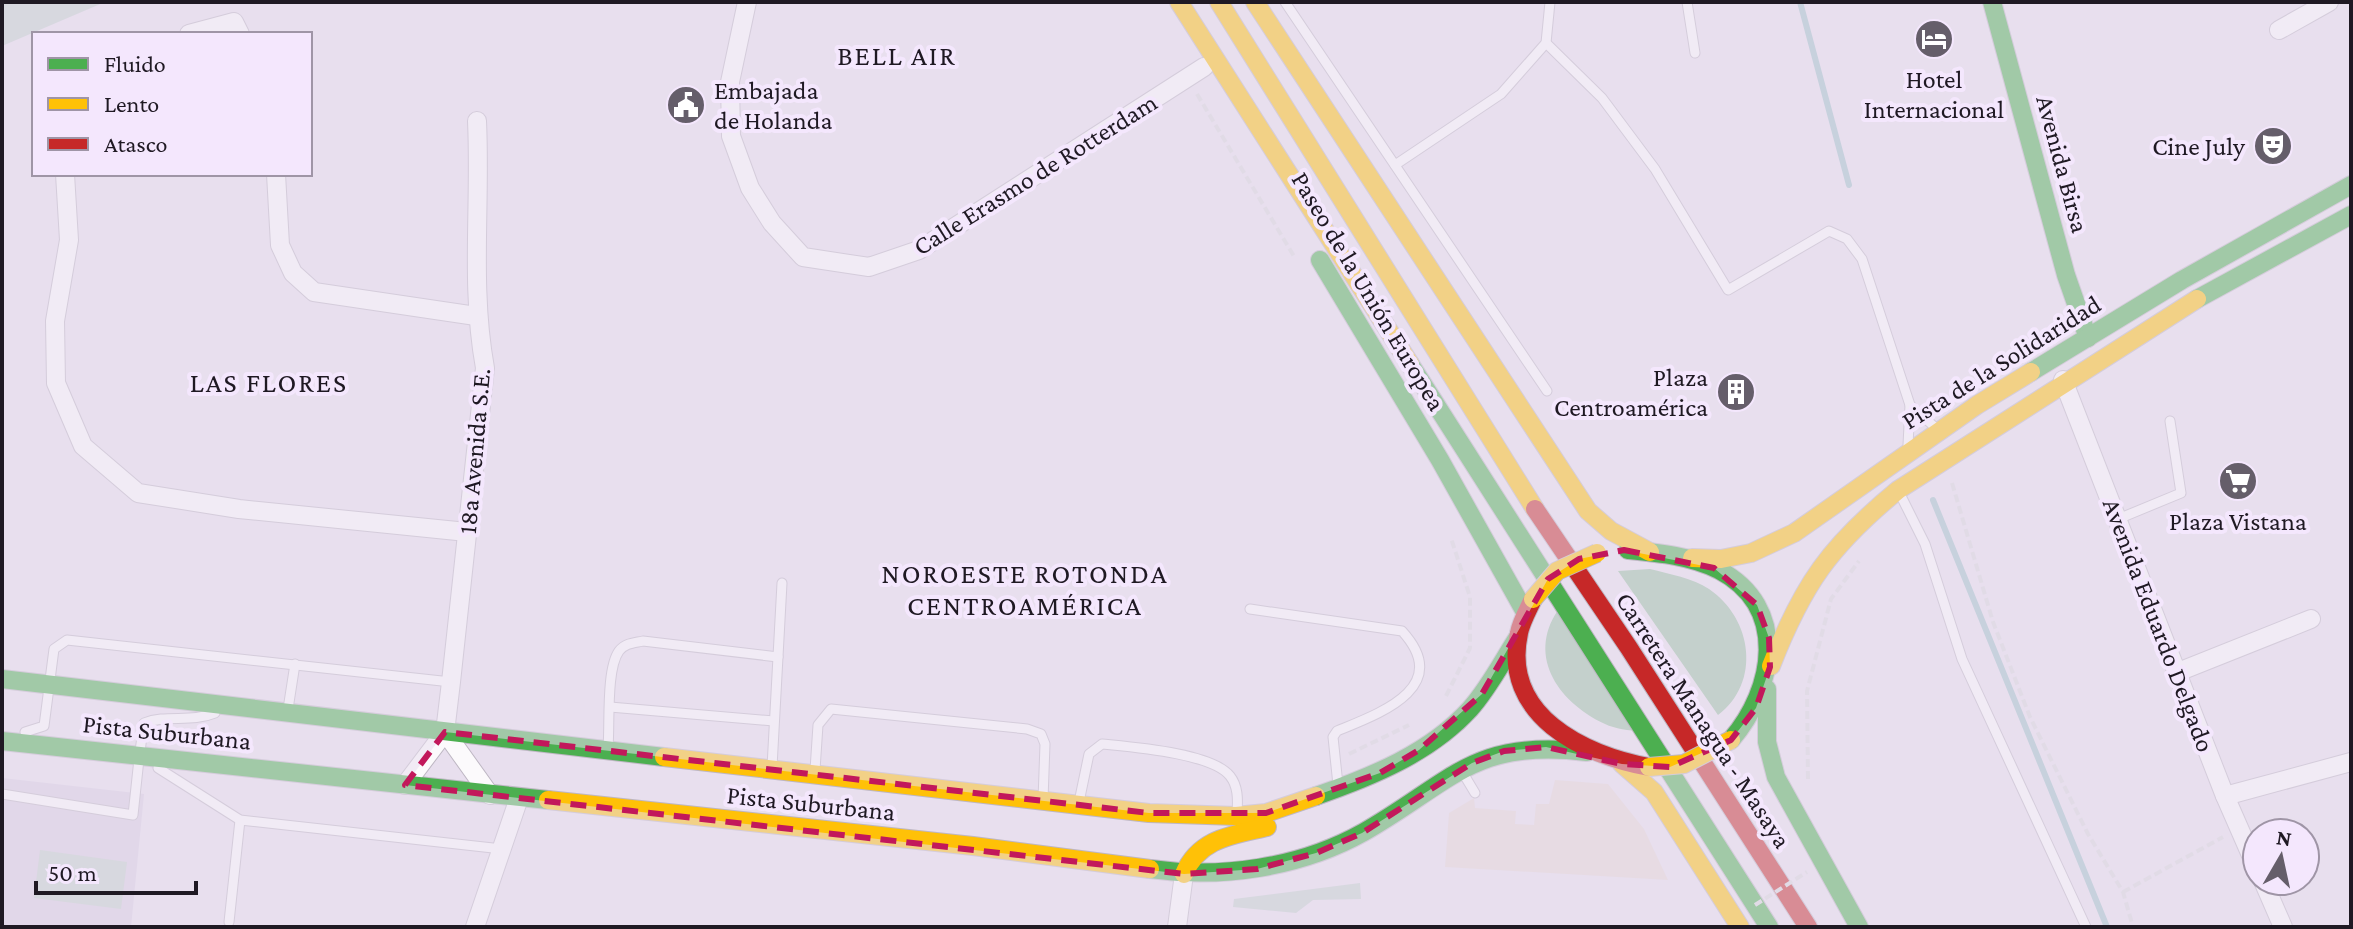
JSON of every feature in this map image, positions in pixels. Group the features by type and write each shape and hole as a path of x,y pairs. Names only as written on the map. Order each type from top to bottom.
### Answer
{"main road":[{"name":"Paseo de la Unión Europea","path":"1160,2 1204,67 1529,606"},
{"name":"Paseo de la Unión Europea","path":"1179,2 1320,217 1528,554 1769,927"},
{"name":"Paseo de la Unión Europea","path":"1219,2 1555,542"},
{"path":"1255,2 1588,511 1611,531 1650,552"},
{"name":"Avenida Birsa","path":"1992,2 2066,275 2088,338"},
{"name":"Pista de la Solidaridad","path":"1675,556 1721,559 1769,546 1832,507 1905,452 2088,338 2182,280 2351,185"},
{"name":"Pista de la Solidaridad","path":"1769,674 1791,615 1813,575 1855,525 1898,490 2063,380 2173,312 2351,215"},
{"name":"Carretera Managua - Masaya","path":"1555,542 1629,648 1808,927"},
{"path":"1650,552 1675,556 1725,574 1752,598 1761,613 1769,638 1769,674 1756,708 1731,740 1684,764 1649,767 1622,764 1587,752 1552,728 1525,696 1517,665 1518,637 1529,606 1557,571 1597,553 1650,552"},
{"name":"Pista Suburbana","path":"2,679 1078,805 1180,815 1236,816 1266,813 1339,788 1380,773 1419,750 1459,719 1482,694 1518,637"},
{"name":"Carretera Managua - Masaya","path":"1769,674 1767,742 1771,764 1859,927"},
{"name":"Pista Suburbana","path":"2,741 973,846 1184,874 1257,869 1316,853 1362,833 1487,756 1546,747 1587,752"},
{"path":"1622,764 1654,792 1740,927"},
{"path":"1184,874 1193,852 1208,843 1295,820 1380,773"}],"street":[{"name":"Calle Erasmo de Rotterdam","path":"747,2 730,82 731,136 750,188 772,223 803,257 869,267 919,250 1204,67"},
{"path":"2279,30 2329,2"},
{"path":"196,32 234,22 239,32"},
{"name":"18a Avenida S.E.","path":"445,732 485,368 476,316 480,184 477,121"},
{"path":"65,176 69,240 55,321 56,383 83,446 138,493 239,509 467,532"},
{"path":"276,176 280,245 293,273 314,292 476,316"},
{"name":"Avenida Eduardo Delgado","path":"2063,380 2241,833"},
{"path":"2178,672 2311,619"},
{"path":"405,785 445,732 490,795"},
{"path":"2225,796 2351,762"},
{"path":"475,927 519,798"},
{"path":"1177,927 1184,874"},
{"path":"2270,897 2283,927"}],"lane":[{"path":"1285,2 1547,391"},
{"path":"1395,165 1501,94 1546,43 1550,2"},
{"path":"1687,2 1695,53"},
{"path":"1546,43 1602,98 1655,169 1728,290 1829,231 1847,239 1862,259 1910,405 1905,452"},
{"path":"1910,405 1928,424 1941,430"},
{"path":"2118,519 2181,493 2170,421"},
{"path":"1898,490 1925,544 1962,659 2086,927"},
{"path":"771,770 782,583"},
{"path":"1250,609 1402,631 1413,646 1418,674 1409,693 1388,710 1337,731 1333,737 1339,788"},
{"path":"2,730 30,733 44,726 54,649 67,640 451,682"},
{"path":"608,751 612,670 617,653 626,644 643,641 778,657"},
{"path":"288,712 295,664"},
{"path":"2,794 133,815 144,723 155,719 199,720 233,706"},
{"path":"610,707 774,721"},
{"path":"815,774 818,725 831,709 1027,729 1041,734 1045,744 1043,801"},
{"path":"1078,805 1089,754 1102,744 1212,763 1230,775 1238,794 1236,816"},
{"path":"140,755 240,820 502,849"},
{"path":"1461,770 1475,793"},
{"path":"229,922 240,820"}],"path":[{"path":"1188,78 1301,267"},
{"path":"1948,473 1993,622 2030,717 2088,834 2123,892 2133,927"},
{"path":"1440,708 1470,648 1470,597 1446,526"},
{"path":"1814,794 1808,779 1807,691 1831,599 1863,555"},
{"path":"1336,760 1414,722"},
{"path":"2123,892 2239,828"},
{"path":"1755,905 1807,872"}],"highlighted area":[{"path":"1624,550 1714,568 1757,605 1769,638 1770,667 1756,708 1731,740 1670,767 1622,764 1546,747 1504,751 1472,763 1362,833 1316,853 1257,869 1184,874 405,785 445,732 1149,813 1266,813 1380,773 1419,750 1482,694 1548,579 1579,559"}],"shaded area":[{"path":"2,2 105,2 32,32 2,46"},
{"path":"1650,569 1709,589 1724,602 1743,634 1746,669 1741,686 1732,702 1718,715 1618,571"},
{"path":"1561,606 1641,732 1605,724 1572,702 1560,689 1546,658 1546,641"},
{"path":"2,778 144,794 131,927 2,927"},
{"path":"1555,780 1608,784 1644,829 1668,880 1445,867 1449,813 1474,798 1475,808 1516,811 1515,824 1534,825 1536,804 1549,804"},
{"path":"40,850 127,862 121,909 34,898"},
{"path":"1360,883 1361,899 1313,900 1296,913 1233,907 1234,899"}],"waterway":[{"path":"1800,2 1849,185"},
{"path":"1933,500 2107,927"}],"traffic: fast":[{"path":"1992,2 2066,275 2088,338"},
{"path":"2031,372 2182,280 2351,185"},
{"path":"2197,299 2351,215"},
{"path":"1320,260 1440,460 1525,612"},
{"path":"1410,364 1769,927"},
{"path":"1628,550 1675,556 1708,565 1741,586 1757,605 1765,627 1768,650 1765,674 1758,697 1731,740"},
{"path":"1316,796 1399,762 1454,725 1477,701 1518,637"},
{"path":"2,679 664,757"},
{"path":"1767,689 1767,742 1776,777 1859,927"},
{"path":"2,741 548,800"},
{"path":"1150,869 1232,871 1287,862 1364,832 1466,768 1490,758 1517,751 1549,749 1587,752"}],"traffic: slow":[{"path":"1179,2 1410,364"},
{"path":"1219,2 1535,509"},
{"path":"1255,2 1588,511 1611,531 1650,552"},
{"path":"1771,666 1807,589 1836,549 1874,510 1898,490 2197,299"},
{"path":"1692,558 1721,559 1751,553 1794,533 1977,405 2031,372"},
{"path":"1533,599 1557,571 1597,553"},
{"path":"1649,767 1684,764 1731,740"},
{"path":"664,757 1149,813 1236,816 1266,813 1316,796"},
{"path":"1622,764 1654,792 1740,927"},
{"path":"548,800 973,846 1150,869"},
{"path":"1184,874 1190,862 1208,845 1267,827"}],"traffic: jam":[{"path":"1535,509 1629,648 1808,927"},
{"path":"1533,599 1520,629 1517,662 1522,687 1535,708 1552,726 1574,741 1598,753 1649,767"}],"place":[{"name":"Hotel Internacional","path":"1934,39"},
{"name":"Embajada de Holanda","path":"686,105"},
{"name":"Cine July","path":"2273,146"},
{"name":"Plaza Centroamérica","path":"1736,392"},
{"name":"Plaza Vistana","path":"2238,481"}],"district":[{"name":"BELL AIR","path":"897,55"},
{"name":"LAS FLORES","path":"269,382"},
{"name":"NOROESTE ROTONDA CENTROAMÉRICA","path":"1025,589"}]}
